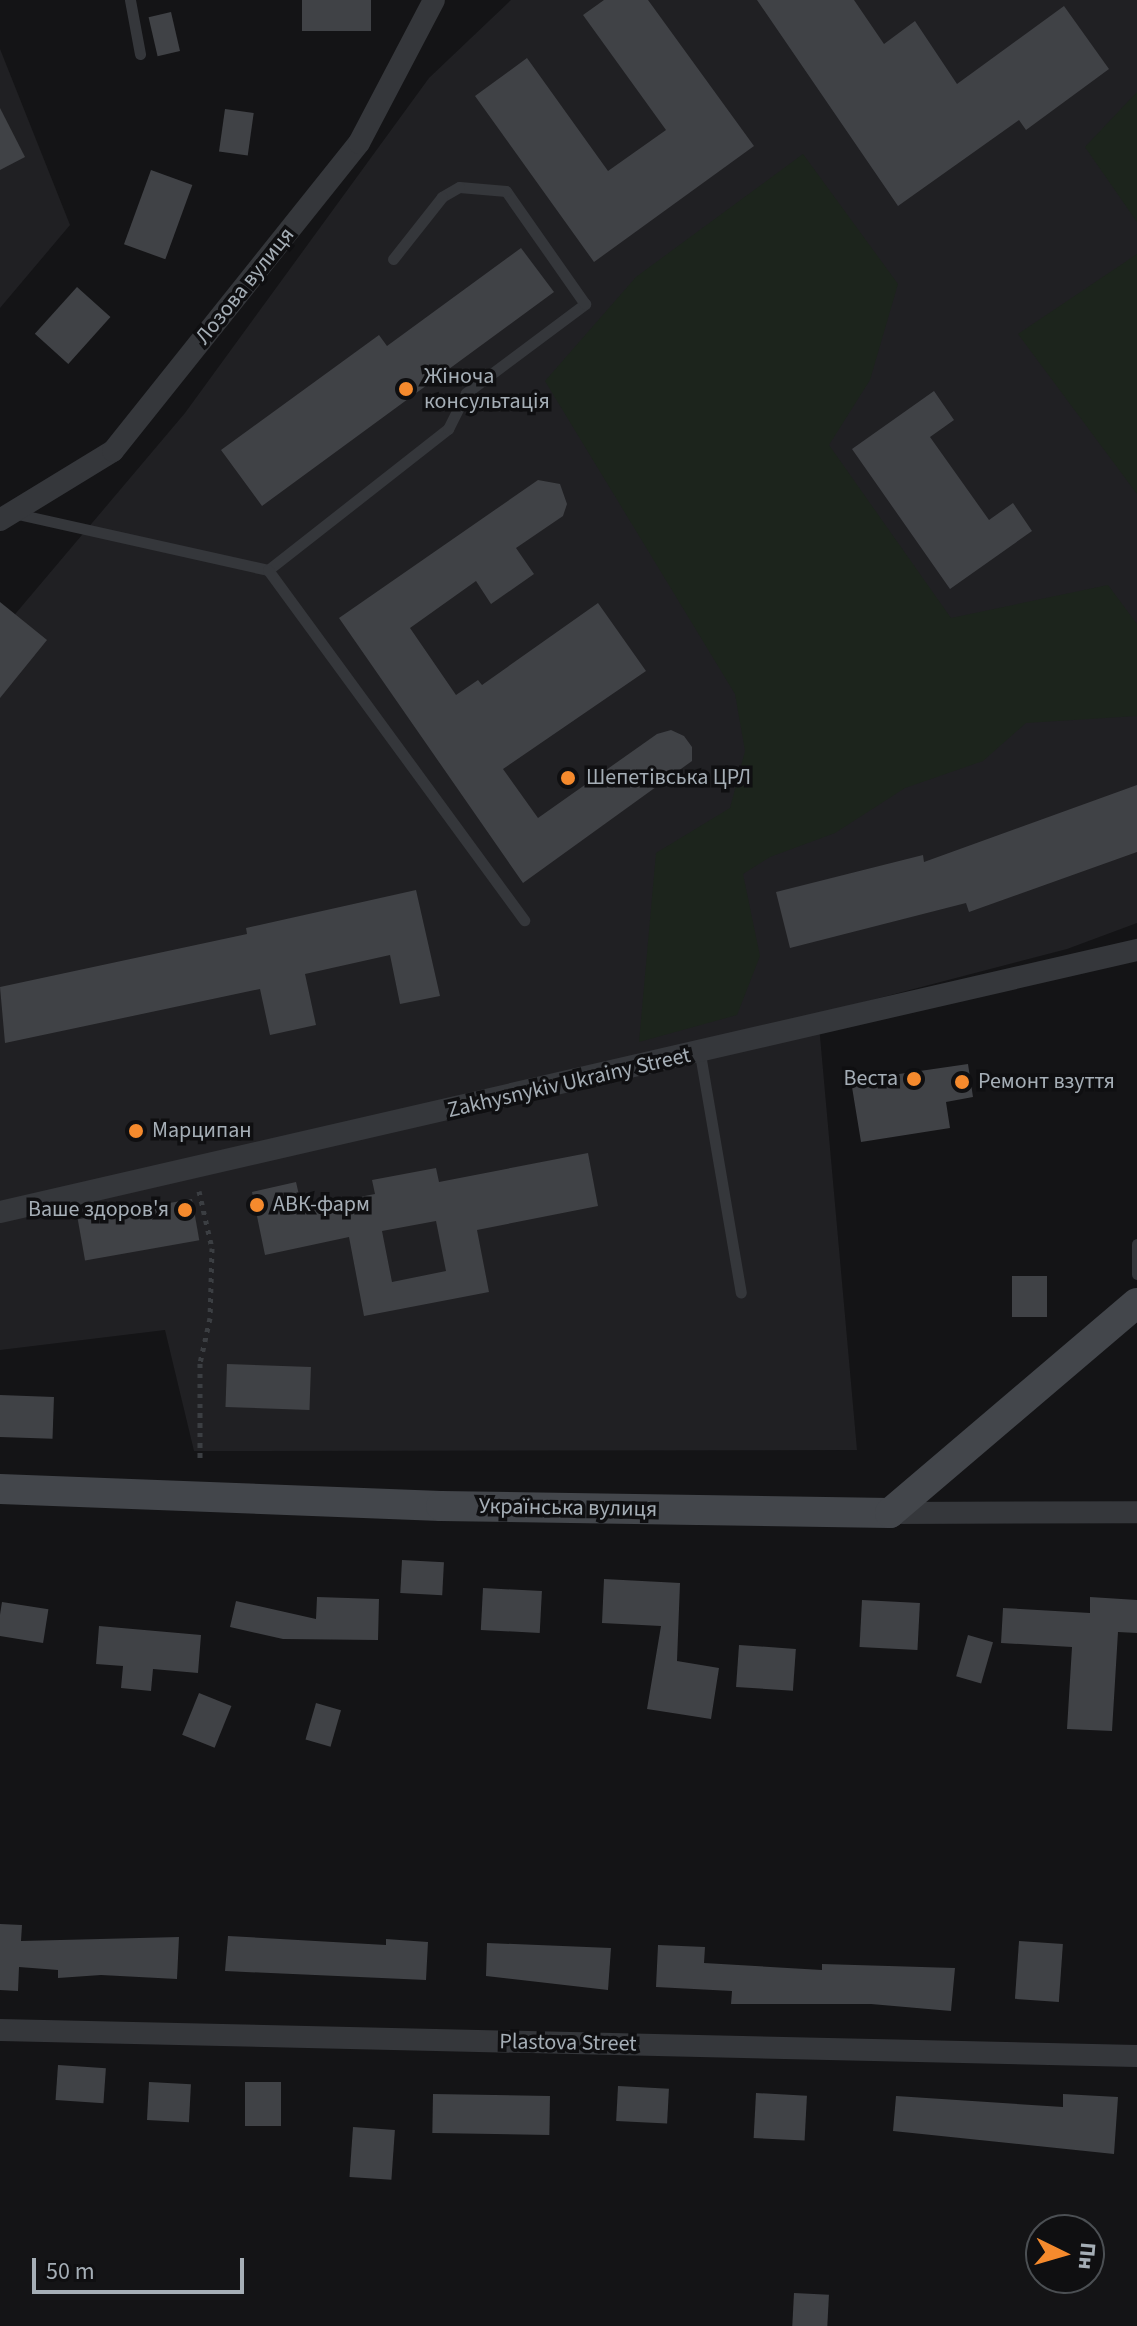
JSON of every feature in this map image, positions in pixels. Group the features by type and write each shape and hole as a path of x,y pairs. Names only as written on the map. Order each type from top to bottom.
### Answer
{"main road":[{"path":"890,1513 1137,1303"},
{"name":"Українська вулиця","path":"0,1489 441,1506 890,1513"}],"street":[{"name":"Лозова вулиця","path":"6,516 113,451 359,143 434,0"},
{"name":"Zakhysnykiv Ukrainy Street","path":"0,1212 700,1054 1137,950"},
{"name":"Українська вулиця","path":"890,1513 1137,1512"},
{"name":"Plastova Street","path":"0,2030 1137,2056"}],"lane":[{"path":"130,0 140,54"},
{"path":"268,570 448,429 466,393 585,304 506,191 485,186 450,192 393,259"},
{"path":"6,516 268,570 524,920"},
{"path":"700,1054 741,1293"},
{"path":"1137,1244 1137,1274"}],"path":[{"path":"194,1167 212,1248 210,1318 200,1363 200,1459"}],"shaded area":[{"name":"Шепетівська ЦРЛ","path":"511,0 1137,0 1137,923 1067,949 818,1014 857,1450 194,1451 165,1330 0,1350 0,632 185,413 429,78"},
{"path":"0,49 70,225 0,308"},
{"path":"1137,92 1137,222 1085,147"},
{"path":"803,154 898,284 870,380 829,445 951,618 1108,585 1137,624 1137,716 1026,723 983,761 905,788 835,833 770,857 743,874 760,956 737,1015 639,1042 656,853 730,808 745,751 735,694 545,381 636,277"},
{"path":"1137,254 1137,494 1018,334"}],"building":[{"path":"302,0 371,0 371,31 302,31"},
{"path":"604,0 648,0 754,146 594,262 475,96 527,58 608,171 666,130 583,15"},
{"path":"757,0 854,0 884,44 915,21 957,84 1064,6 1109,69 1026,130 1019,120 898,206"},
{"path":"171,12 180,51 158,56 149,17"},
{"path":"0,108 25,157 0,170"},
{"path":"225,109 254,113 248,156 219,152"},
{"path":"151,170 192,185 165,259 124,244"},
{"path":"521,248 554,292 262,506 221,450 379,335 387,346"},
{"path":"77,287 110,317 68,364 35,334"},
{"path":"934,391 954,420 930,437 989,520 1013,503 1032,531 950,589 852,449"},
{"path":"538,480 560,484 567,504 563,516 516,548 534,574 491,604 476,581 410,628 456,695 478,680 482,685 598,603 646,671 503,769 538,818 657,734 671,730 684,736 692,747 692,761 523,883 339,618"},
{"path":"0,602 47,640 0,698"},
{"path":"1137,785 1137,852 969,912 966,903 790,948 776,892 923,855 924,862"},
{"path":"416,890 440,996 400,1004 390,955 305,974 316,1025 270,1035 260,989 5,1043 0,987 247,934 246,928"},
{"path":"968,1064 973,1097 946,1102 950,1128 861,1142 851,1081"},
{"path":"588,1153 598,1206 477,1230 489,1292 364,1316 349,1237 265,1255 252,1192 296,1182 302,1208 375,1194 372,1180 436,1168 439,1182","holes":["436,1221 446,1271 392,1282 382,1231"]},
{"path":"192,1199 199,1240 85,1261 78,1219"},
{"path":"1012,1276 1047,1276 1047,1317 1012,1317"},
{"path":"227,1364 311,1367 309,1410 225,1407"},
{"path":"0,1395 54,1397 53,1439 0,1437"},
{"path":"402,1560 444,1562 442,1595 400,1593"},
{"path":"604,1579 680,1583 677,1661 719,1668 711,1719 647,1709 661,1626 602,1623"},
{"path":"483,1588 542,1591 540,1633 481,1630"},
{"path":"317,1597 379,1599 378,1640 283,1639 230,1627 236,1601 316,1619"},
{"path":"1090,1597 1137,1600 1137,1633 1118,1632 1112,1731 1067,1729 1072,1647 1001,1643 1003,1608 1090,1613"},
{"path":"862,1600 920,1603 917,1650 860,1647"},
{"path":"2,1602 48,1609 43,1643 0,1636"},
{"path":"99,1626 201,1635 198,1673 153,1669 151,1691 121,1688 123,1666 96,1664"},
{"path":"968,1635 993,1642 981,1684 956,1676"},
{"path":"739,1645 796,1649 793,1691 736,1687"},
{"path":"199,1693 231,1706 215,1748 182,1735"},
{"path":"316,1703 341,1710 331,1747 306,1740"},
{"path":"0,1924 22,1925 21,1941 179,1937 177,1979 101,1975 58,1978 58,1970 19,1967 18,1991 0,1990"},
{"path":"228,1936 386,1945 386,1939 428,1942 426,1980 225,1971"},
{"path":"1019,1941 1063,1944 1059,2002 1015,1999"},
{"path":"487,1943 611,1948 608,1990 486,1976"},
{"path":"658,1945 705,1947 704,1963 822,1970 822,1964 955,1968 951,2011 871,2004 731,2004 732,1991 656,1987"},
{"path":"58,2065 106,2068 103,2103 56,2100"},
{"path":"149,2082 191,2084 189,2122 147,2120"},
{"path":"245,2082 281,2082 281,2126 245,2126"},
{"path":"618,2086 669,2089 667,2124 616,2121"},
{"path":"756,2093 807,2096 805,2141 754,2138"},
{"path":"433,2094 550,2096 549,2135 432,2133"},
{"path":"1063,2094 1118,2097 1114,2154 893,2131 896,2096 1063,2107"},
{"path":"353,2127 395,2130 391,2180 350,2177"},
{"path":"794,2293 829,2295 827,2326 792,2326"}],"place":[{"name":"Жіноча консультація","path":"406,389"},
{"name":"Шепетівська ЦРЛ","path":"568,778"},
{"name":"Веста","path":"914,1079"},
{"name":"Ремонт взуття","path":"962,1082"},
{"name":"Марципан","path":"136,1131"},
{"name":"АВК-фарм","path":"257,1205"},
{"name":"Ваше здоров'я","path":"185,1210"}]}
